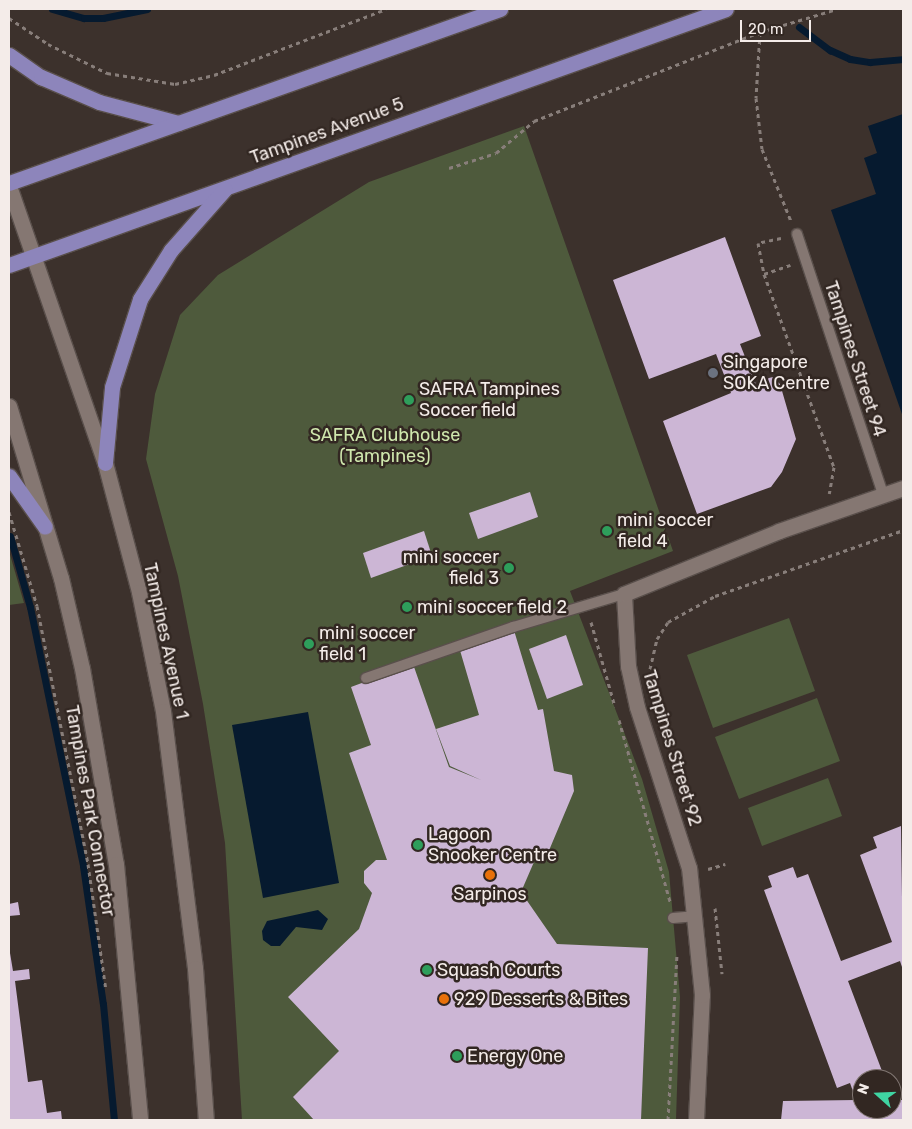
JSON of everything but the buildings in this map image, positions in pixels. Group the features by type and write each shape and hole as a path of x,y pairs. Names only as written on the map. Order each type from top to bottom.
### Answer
{"main road":[{"path":"9,184 500,9"},
{"name":"Tampines Avenue 5","path":"9,265 726,9"},
{"path":"9,55 40,77 98,102 178,123"},
{"name":"Tampines Avenue 1","path":"9,184 105,463 139,592 163,711 195,968 206,1120"},
{"path":"105,463 112,387 140,299 171,250 228,186"},
{"path":"9,406 45,527 82,668 116,864 140,1120"},
{"path":"9,476 45,527"},
{"path":"624,594 779,531 903,488"},
{"name":"Tampines Street 92","path":"624,594 628,666 636,707 689,868 682,917 702,995 696,1120"}],"lane":[{"name":"Tampines Street 94","path":"797,234 883,494"},
{"path":"366,678 586,604 624,594"}],"path":[{"path":"9,18 48,44 107,73 175,84 214,75 385,9"},
{"path":"448,168 496,153 534,120 760,32 837,9"},
{"path":"760,32 756,98 762,149 797,234 758,243 764,274 834,467 826,502"},
{"path":"764,274 805,260"},
{"name":"Tampines Park Connector","path":"9,512 38,606 88,864 108,999"},
{"path":"650,675 657,639 668,622 715,596 903,530"},
{"path":"586,604 615,709"},
{"path":"618,718 669,898 682,917 668,1120"},
{"path":"673,748 695,819"},
{"path":"705,861 709,877"},
{"path":"707,869 724,864"},
{"path":"714,902 722,980"}],"green space":[{"name":"SAFRA Clubhouse (Tampines)","path":"524,126 673,551 570,591 642,779 669,872 680,997 676,1120 242,1120 225,843 203,704 178,576 146,459 155,394 180,315 218,275 369,182"},
{"path":"9,551 24,603 9,605"},
{"path":"789,618 815,691 713,728 687,655"},
{"path":"817,698 840,761 739,799 715,737"},
{"path":"828,778 842,816 762,846 748,808"}],"water":[{"path":"903,114 903,417 831,210 876,194 864,158 877,153 868,126"},
{"path":"308,712 339,883 263,898 232,725"},
{"path":"318,910 328,919 322,930 296,927 280,946 271,946 263,940 262,931 267,921"}],"waterway":[{"path":"52,9 84,18 103,18 147,9"},
{"path":"799,27 830,50 850,59 870,62 903,59"},
{"path":"10,536 30,607 83,866 103,1004 114,1120"}],"place":[{"name":"Singapore SOKA Centre","path":"713,373"},
{"name":"SAFRA Tampines Soccer field","path":"409,400"},
{"name":"mini soccer field 4","path":"607,531"},
{"name":"mini soccer field 3","path":"509,568"},
{"name":"mini soccer field 2","path":"407,607"},
{"name":"mini soccer field 1","path":"309,644"},
{"name":"Lagoon Snooker Centre","path":"418,845"},
{"name":"Sarpinos","path":"490,875"},
{"name":"Squash Courts","path":"427,970"},
{"name":"929 Desserts & Bites","path":"444,999"},
{"name":"Energy One","path":"457,1056"}]}
